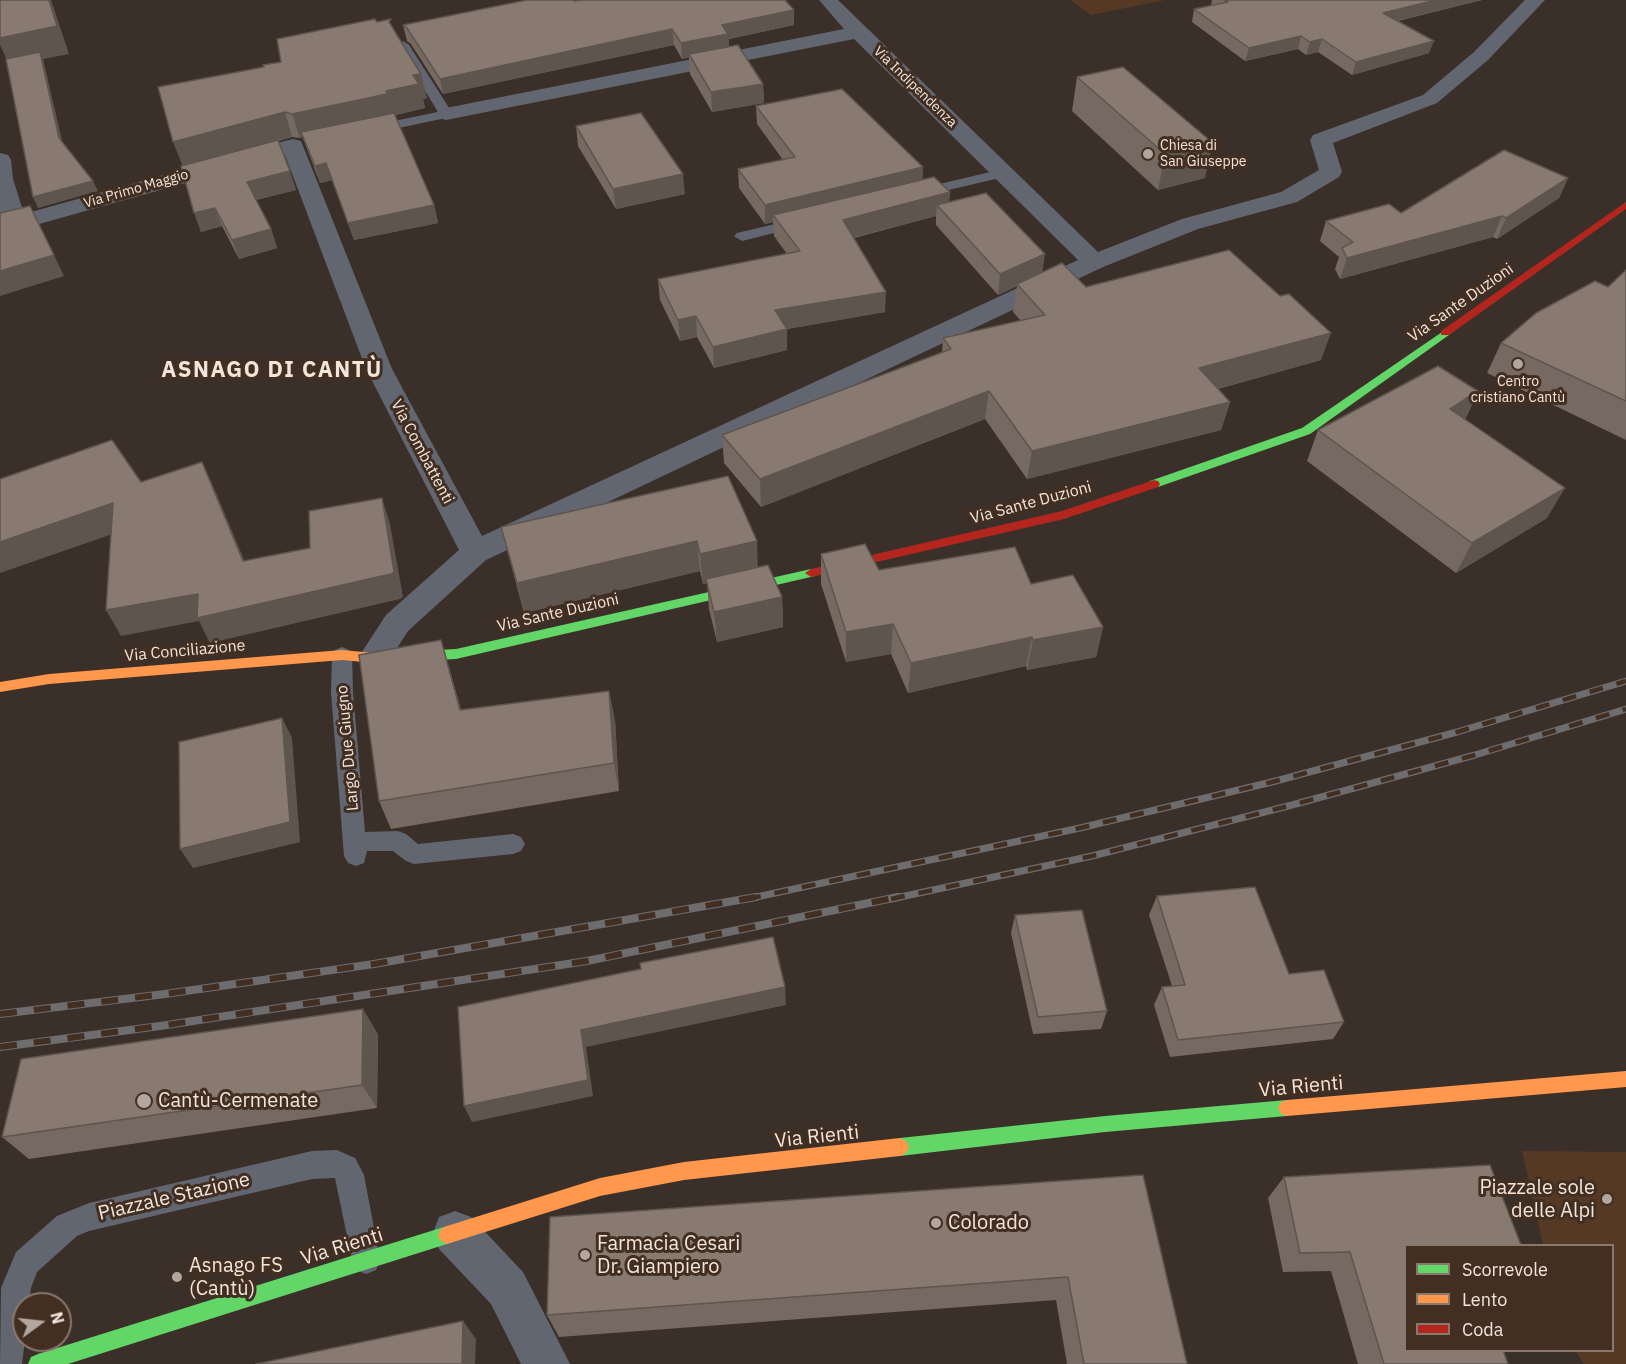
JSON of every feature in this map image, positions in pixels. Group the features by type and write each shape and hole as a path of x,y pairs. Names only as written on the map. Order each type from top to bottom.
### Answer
{"street":[{"name":"Via Indipendenza","path":"828,0 1094,262"},
{"path":"374,658 397,623 475,552 1094,262 1190,224 1289,197 1331,172 1321,140 1430,99 1481,56 1536,0"},
{"path":"446,114 858,32"},
{"name":"Via Primo Maggio","path":"0,160 7,226 298,145"},
{"name":"Via Combattenti","path":"298,145 379,369 475,552"},
{"name":"Via Sante Duzioni","path":"374,658 456,654 1064,515 1306,431 1626,206"},
{"name":"Via Conciliazione","path":"0,687 49,679 342,655 374,658"},
{"name":"Via Rienti","path":"38,1364 600,1187 684,1171 1105,1124 1626,1079"},
{"path":"455,1233 507,1288 546,1364"}],"lane":[{"path":"358,132 446,114 403,45"},
{"path":"900,197 1002,172"},
{"path":"742,236 821,217"},
{"name":"Largo Due Giugno","path":"342,655 342,692 356,849 398,841 414,854 513,844"},
{"name":"Piazzale Stazione","path":"7,1364 16,1288 26,1262 60,1232 89,1217 312,1165 337,1164 345,1168 350,1175 366,1260"}],"shaded area":[{"path":"1071,0 1165,0 1091,15"},
{"path":"1522,1151 1626,1152 1626,1364 1584,1364 1576,1352 1614,1352 1614,1244 1543,1244"}],"building":[{"path":"0,0 49,0 57,26 0,38"},
{"path":"527,0 785,0 794,10 722,25 728,34 681,43 672,29 440,79 403,25"},
{"path":"1224,0 1436,0 1383,13 1434,41 1356,62 1322,39 1310,42 1301,36 1249,48 1194,9 1228,2"},
{"path":"375,19 377,22 391,19 389,22 421,74 413,75 419,84 386,91 387,94 292,114 285,112 173,142 158,87 281,62 277,39"},
{"path":"738,45 763,84 711,92 689,54"},
{"path":"40,52 59,138 93,181 33,197 6,59"},
{"path":"1123,67 1213,143 1165,154 1077,77"},
{"path":"842,89 923,167 765,205 738,169 795,157 756,106"},
{"path":"394,113 434,205 348,223 326,163 315,166 301,132"},
{"path":"641,113 683,174 613,189 576,126"},
{"path":"278,140 290,171 247,182 271,229 232,240 215,208 194,213 181,166"},
{"path":"1504,150 1568,178 1506,218 1502,216 1347,258 1342,248 1353,242 1326,221 1389,204 1401,213"},
{"path":"934,177 950,192 843,220 886,292 775,310 787,329 713,347 696,316 678,320 658,279 800,251 773,215"},
{"path":"986,193 1045,254 1000,274 937,205"},
{"path":"30,206 54,255 0,271 0,213"},
{"path":"1229,250 1280,296 1289,294 1331,333 1199,368 1230,402 1032,451 989,391 760,479 722,435 951,349 943,338 1045,315 1017,284 1062,263 1086,287"},
{"path":"1626,270 1626,401 1501,343 1536,313 1595,281 1608,287"},
{"path":"1438,366 1478,391 1450,409 1565,488 1472,543 1318,430"},
{"path":"112,440 141,482 202,462 243,561 310,548 309,511 382,498 394,572 197,618 198,594 106,610 113,503 0,542 0,479"},
{"path":"728,476 757,541 700,554 697,541 517,583 501,527"},
{"path":"865,544 879,570 1015,547 1031,584 1073,575 1103,627 1033,640 1032,637 911,663 893,624 846,632 821,554"},
{"path":"768,565 782,597 714,612 706,579"},
{"path":"441,640 460,710 609,691 614,763 379,801 359,655"},
{"path":"282,718 290,822 180,849 179,742"},
{"path":"1255,887 1289,974 1324,970 1344,1022 1178,1040 1162,987 1185,985 1157,896"},
{"path":"1082,910 1107,1011 1038,1017 1015,915"},
{"path":"773,937 785,987 581,1030 588,1080 464,1106 458,1007 641,969 640,963"},
{"path":"363,1009 362,1085 2,1137 21,1059"},
{"path":"1490,1165 1521,1244 1404,1244 1404,1352 1504,1352 1508,1364 1384,1364 1350,1252 1300,1253 1284,1177"},
{"path":"1143,1175 1187,1364 1084,1364 1068,1277 547,1315 550,1217"},
{"path":"463,1321 462,1364 256,1364"}],"railway":[{"path":"747,899 1080,828 1276,781 1457,732 1626,681"},
{"path":"891,899 1092,856 1292,805 1475,755 1626,709"},
{"path":"0,1014 165,994 374,964 756,897"},
{"path":"0,1047 160,1026 587,961 898,897"}],"traffic: fast":[{"path":"1154,484 1306,431 1445,333"},
{"path":"396,657 456,654 811,573"},
{"path":"900,1147 1105,1124 1287,1108"},
{"path":"38,1364 447,1235"}],"traffic: slow":[{"path":"0,687 49,679 342,655 374,658 396,657"},
{"path":"1287,1108 1626,1079"},
{"path":"447,1235 600,1187 684,1171 900,1147"}],"traffic: jam":[{"path":"1445,333 1626,205"},
{"path":"811,573 1064,515 1154,484"}],"place":[{"name":"Chiesa di San Giuseppe","path":"1148,154"},
{"name":"Centro cristiano Cantù","path":"1518,364"},
{"name":"Cantù-Cermenate","path":"144,1101"},
{"name":"Piazzale sole delle Alpi","path":"1607,1199"},
{"name":"Colorado","path":"936,1223"},
{"name":"Farmacia Cesari Dr. Giampiero","path":"585,1255"},
{"name":"Asnago FS (Cantù)","path":"177,1277"}],"district":[{"name":"ASNAGO DI CANTÙ","path":"272,371"}]}
